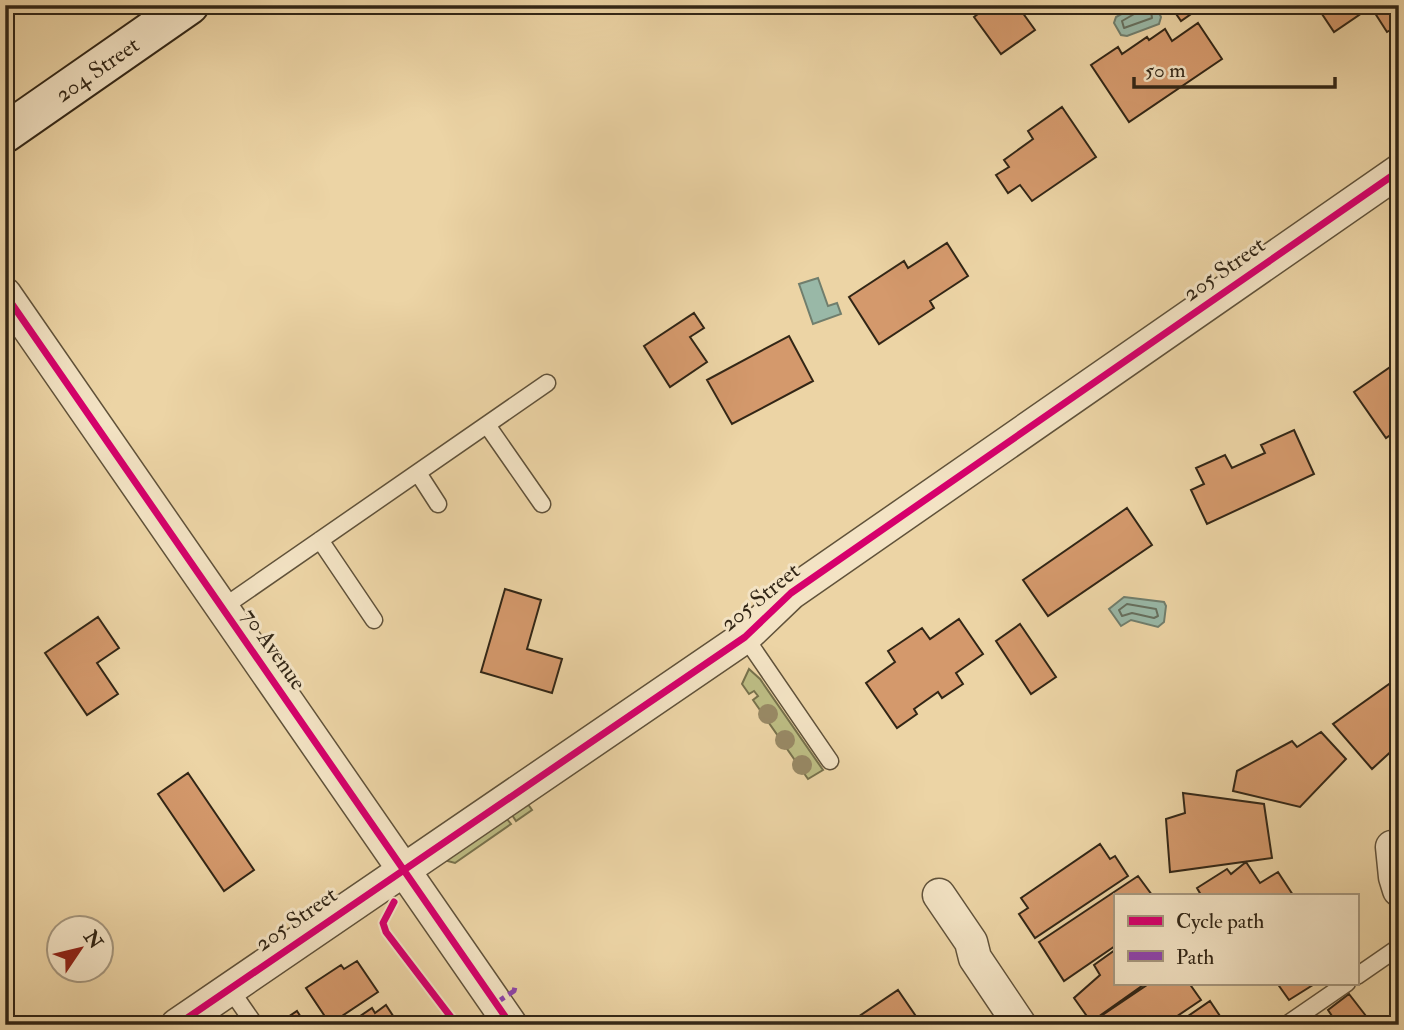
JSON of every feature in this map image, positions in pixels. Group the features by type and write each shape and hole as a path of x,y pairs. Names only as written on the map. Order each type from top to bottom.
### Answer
{"street":[{"name":"204 Street","path":"5,134 189,5"},
{"name":"205 Street","path":"177,1025 745,636 792,593 1399,171"},
{"name":"70 Avenue","path":"5,295 511,1025"},
{"path":"1392,847 1399,890"},
{"path":"939,895 971,942 975,958 1020,1025"}],"lane":[{"path":"222,608 547,383"},
{"path":"487,425 542,504"},
{"path":"418,473 438,504"},
{"path":"320,540 374,620"},
{"path":"745,636 830,761"},
{"path":"1358,975 1399,947"},
{"path":"1286,1025 1346,984"},
{"path":"229,989 255,1025"}],"green space":[{"path":"749,669 760,679 823,770 808,779 753,700 758,696 754,691 749,694 742,684"},
{"path":"525,800 532,810 516,821 512,815 507,819 511,824 455,863 444,860"}],"water":[{"path":"1138,5 1156,6 1161,17 1159,24 1127,36 1121,35 1114,23 1116,17"},
{"path":"818,278 828,306 837,303 841,314 813,324 799,284"},
{"path":"1124,597 1164,602 1164,622 1158,627 1131,620 1121,626 1109,609"}],"building":[{"path":"990,5 1017,5 1035,30 1001,54 974,17"},
{"path":"1170,5 1204,5 1181,21"},
{"path":"1316,5 1399,5 1399,25 1387,32 1371,7 1334,32"},
{"path":"1198,23 1222,59 1129,122 1091,65 1118,47 1122,54 1147,37 1149,40 1165,29 1172,41"},
{"path":"1062,107 1096,157 1032,201 1020,185 1008,193 996,175 1009,167 1004,160 1033,139 1028,131"},
{"path":"947,243 968,276 930,301 934,308 879,344 849,297 904,261 908,268"},
{"path":"694,313 704,328 690,337 707,362 670,387 644,346"},
{"path":"789,336 813,381 732,424 707,380"},
{"path":"1399,361 1399,429 1386,438 1354,392"},
{"path":"1294,430 1314,474 1207,524 1191,490 1204,484 1196,468 1225,455 1232,468 1265,453 1261,445"},
{"path":"1127,508 1152,545 1048,616 1023,580"},
{"path":"505,589 541,600 527,649 562,659 552,693 481,672"},
{"path":"98,617 119,648 97,663 118,694 87,715 45,653"},
{"path":"959,619 983,654 956,673 963,684 942,698 938,692 914,709 917,714 897,728 866,683 895,662 888,651 922,628 930,639"},
{"path":"1020,624 1056,677 1031,694 996,641"},
{"path":"1399,677 1399,748 1396,747 1372,769 1333,724"},
{"path":"1321,732 1346,759 1300,807 1233,791 1237,771 1292,741 1297,747"},
{"path":"188,773 254,870 224,891 158,794"},
{"path":"1183,793 1264,804 1272,858 1170,872 1166,819 1185,813"},
{"path":"1100,844 1110,859 1115,856 1128,876 1035,938 1019,914 1028,908 1021,898"},
{"path":"1246,862 1260,883 1278,872 1292,894 1200,894 1197,888 1227,869 1231,874"},
{"path":"1138,876 1151,894 1114,894 1114,947 1064,981 1039,942"},
{"path":"1114,951 1114,984 1145,984 1091,1022 1074,998 1100,975 1094,965"},
{"path":"357,961 378,992 330,1024 306,988 341,965 344,969"},
{"path":"1149,984 1190,984 1201,1000 1164,1025 1099,1025 1095,1020"},
{"path":"1278,984 1314,984 1289,1000"},
{"path":"898,990 922,1025 846,1025"},
{"path":"1349,994 1366,1016 1354,1025 1338,1025 1328,1010"},
{"path":"1210,1001 1226,1025 1175,1025"},
{"path":"386,1005 399,1025 347,1025 372,1008 375,1013"},
{"path":"297,1011 306,1025 276,1025"}],"marked path":[{"path":"496,1003 514,991 516,983"}],"cycle path":[{"path":"177,1025 745,637 791,593 1399,171"},
{"path":"5,294 511,1025"},
{"path":"394,902 383,923 386,932 457,1025"}]}
